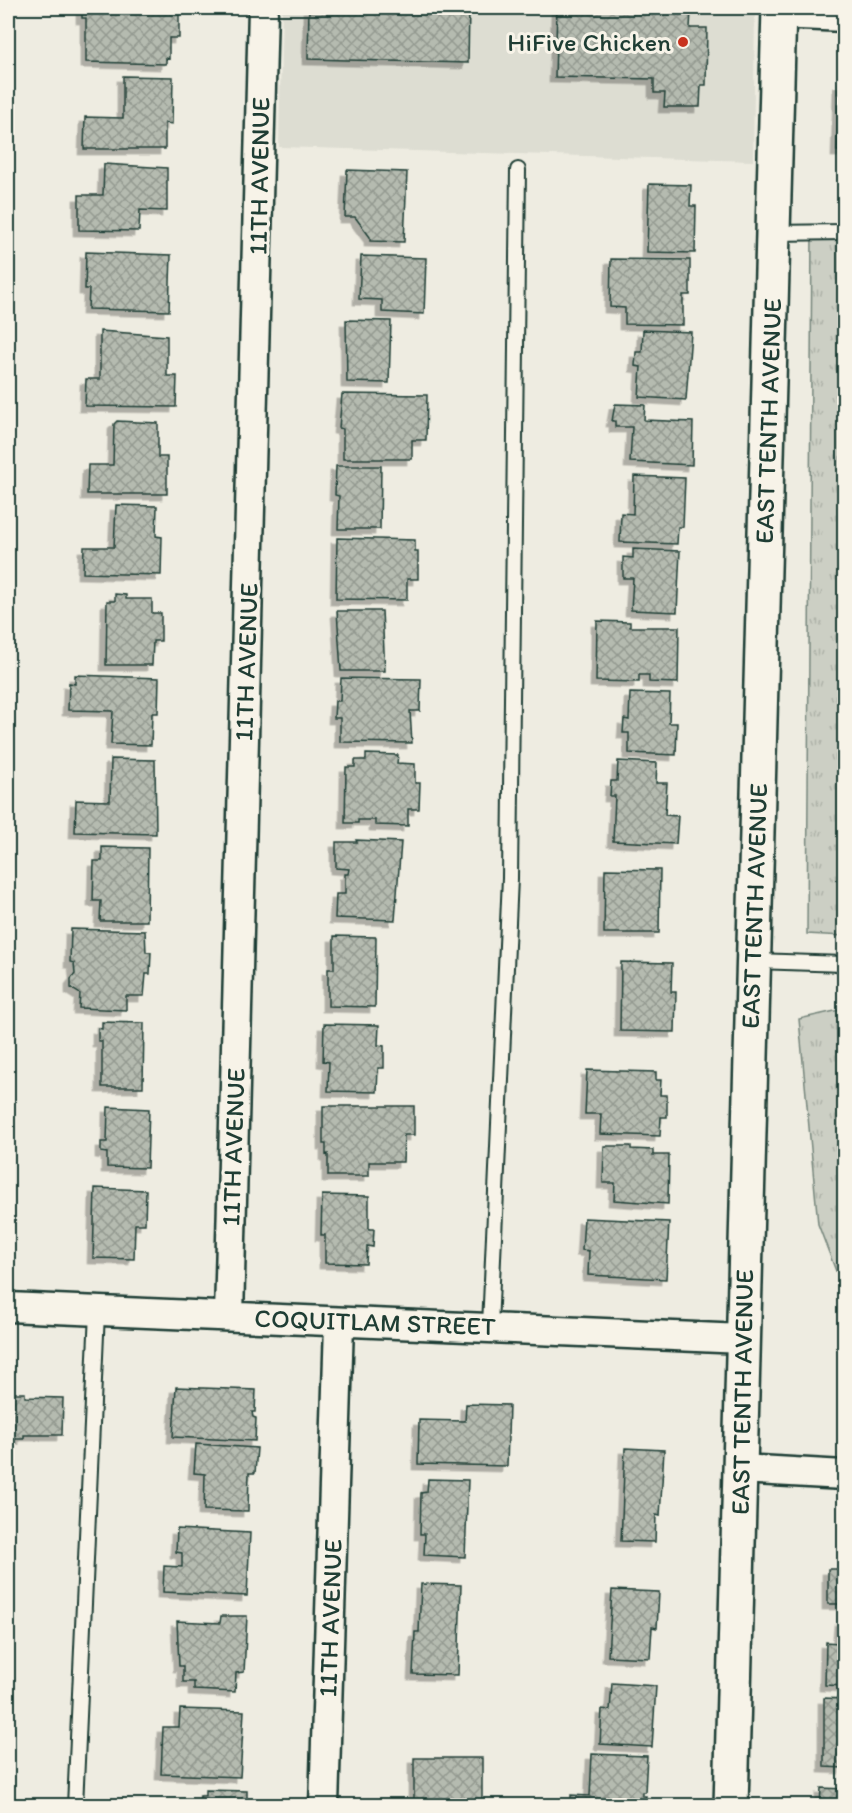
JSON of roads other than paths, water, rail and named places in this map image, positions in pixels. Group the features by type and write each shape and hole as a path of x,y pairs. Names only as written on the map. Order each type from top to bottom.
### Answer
{"main road":[{"name":"EAST TENTH AVENUE","path":"730,1806 779,11"}],"street":[{"name":"11TH AVENUE","path":"229,1316 263,8"},
{"path":"779,11 844,16"},
{"name":"COQUITLAM STREET","path":"8,1307 339,1323 490,1326 743,1339"},
{"name":"11TH AVENUE","path":"324,1806 339,1323"},
{"path":"740,1469 844,1474"}],"lane":[{"path":"490,1326 510,878 518,170"},
{"path":"773,233 844,232"},
{"path":"753,961 844,964"},
{"path":"75,1806 97,1312"}],"place":[{"name":"HiFive Chicken","path":"683,42"}]}
